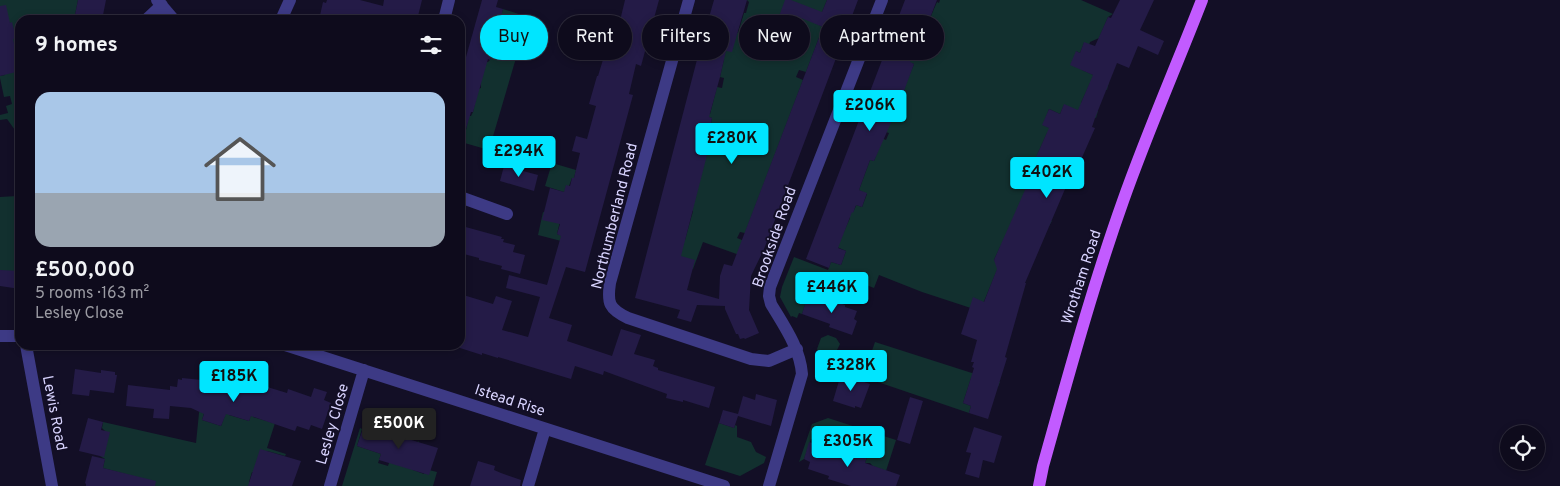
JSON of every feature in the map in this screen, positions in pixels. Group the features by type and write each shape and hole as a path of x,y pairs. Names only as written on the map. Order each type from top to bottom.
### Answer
{"main road":[{"name":"Wrotham Road","path":"1039,486 1078,339 1113,230 1151,126 1202,0"}],"street":[{"path":"283,15 290,0"},
{"path":"445,15 449,0"},
{"name":"Northumberland Road","path":"689,0 610,283 608,295 610,305 617,313 628,318 751,359 769,361 797,349"},
{"name":"Brookside Road","path":"769,486 801,383 802,365 797,349 770,304 770,287 882,0"},
{"path":"150,15 159,2 170,15"},
{"path":"465,199 507,214"},
{"path":"0,336 15,336"},
{"name":"Lewis Road","path":"27,350 52,486"},
{"name":"Istead Rise","path":"301,350 724,486"},
{"name":"Lesley Close","path":"330,486 364,370"},
{"path":"528,486 545,429"}],"green space":[{"path":"0,0 78,0 75,15 15,15 15,130 7,119 0,120 0,115 8,113 6,106 12,104 10,96 4,97 0,76 5,75 0,63"},
{"path":"747,0 827,0 817,24 820,26 820,35 806,72 799,70 796,77 803,80 745,233 740,232 737,238 742,240 745,257 703,242 693,269 658,259 685,240 693,211 691,210 715,124 711,123 712,118 697,114 710,114 717,87 722,88 724,78 720,77 724,60 729,60 729,30 738,33 739,30 739,60 810,60 810,15 743,15 746,13 749,2"},
{"path":"940,0 1081,0 1113,14 1108,17 1099,38 1090,42 1089,45 1084,43 1080,53 1076,51 1082,70 1109,82 1107,90 1090,83 1081,103 1098,111 1096,118 1064,105 1060,114 1049,109 1043,125 1066,135 1047,133 1038,153 1029,211 1052,221 1049,226 1000,247 994,260 1000,267 980,311 922,292 879,275 874,288 841,275 831,300 816,295 813,304 806,302 802,314 799,313 797,318 791,317 780,297 794,257 828,270 831,262 841,265 846,251 837,247 850,218 850,212 853,212 856,206 853,204 862,207 867,194 859,190 870,160 874,161 879,148 879,137 886,140 889,133 886,132 914,64 908,62 909,60 944,60 944,15 931,15 937,2 939,3"},
{"path":"503,9 522,15 501,15"},
{"path":"490,60 515,60 489,150 465,143 469,116 473,112 478,89 481,88 481,79 486,62"},
{"path":"552,163 576,170 574,178 572,178 564,192 545,186"},
{"path":"15,196 15,275 0,270 0,197"},
{"path":"543,212 561,217 557,234 566,237 565,242 538,235"},
{"path":"828,335 836,338 840,344 837,350 826,357 820,355 817,349 821,338"},
{"path":"875,342 1000,382 998,387 971,378 963,403 971,406 969,413 863,377"},
{"path":"213,381 202,420 221,426 235,388 237,389 229,415 249,421 257,395 261,391 253,417 273,423 283,398 267,448 286,454 285,456 267,451 261,475 252,472 249,482 258,484 257,486 134,486 137,477 103,468 105,459 100,456 106,432 102,428 103,422 196,443 201,393 208,395"},
{"path":"828,418 896,440 886,471 870,463 865,463 867,457 849,451 848,454 837,451 834,457 820,449 822,442 811,439 804,459 799,462 812,424"},
{"path":"719,423 734,428 735,425 737,426 737,437 751,442 756,452 766,457 764,463 740,476 705,465"},
{"path":"360,428 362,429 357,446 381,454 378,463 388,466 391,457 416,445 418,441 412,464 414,465 413,470 424,474 425,469 437,472 433,486 342,486"}],"building":[{"path":"78,0 106,0 103,15 75,15"},
{"path":"327,0 360,0 383,6 384,0 422,0 418,15 320,15 323,2 326,3"},
{"path":"482,0 498,0 496,7 503,9 501,15 480,15 480,60 488,60 465,133 465,56"},
{"path":"625,0 659,0 655,15 642,15 643,60 641,66 636,64 629,94 633,95 585,272 566,267 549,318 572,325 567,341 612,356 621,329 641,335 634,354 655,360 653,366 658,368 658,370 715,387 709,408 683,400 683,402 666,398 667,394 604,371 603,375 575,366 571,379 498,357 482,353 482,355 465,350 465,296 493,304 496,296 512,301 502,330 528,337 540,297 506,288 509,275 547,285 561,236 557,234 560,224 542,220 550,188 564,192 566,185 570,186 572,178 574,178 580,153 572,151 576,136 587,139 596,106 589,104 603,60 632,60 632,15 621,15"},
{"path":"714,0 747,0 743,15 739,15 739,28 732,52 729,52 729,15 710,15"},
{"path":"785,0 791,0 822,12 827,0 858,0 852,15 820,15 820,26 810,22 810,15 779,15"},
{"path":"905,0 937,0 931,15 899,15"},
{"path":"1120,0 1154,0 1140,30 1164,41 1158,55 1138,46 1129,68 1117,63 1095,118 1092,127 1095,128 1080,162 1077,161 1025,283 1005,357 1007,358 988,419 969,413 971,406 963,403 974,368 972,367 974,362 971,362 977,340 961,334 973,297 984,302 997,269 994,260 1036,165 1033,164 1049,128 1042,125 1049,109 1060,114 1064,104 1078,110 1093,75 1070,65 1076,51 1080,53 1084,42 1095,46 1108,17 1111,18"},
{"path":"6,5 10,23 12,22 15,34 15,38 13,39 15,72 0,76 0,6"},
{"path":"820,35 820,60 835,60 764,249 751,276 749,310 759,333 745,339 740,339 738,334 736,334 725,306 697,305 691,322 677,318 680,310 635,298 697,60 724,60 709,117 712,118 711,123 715,124 681,256 695,260 687,290 719,299 720,276 724,264 732,266"},
{"path":"882,60 911,60 910,62 914,64 898,107 874,161 870,160 859,190 867,193 862,207 856,205 838,248 846,251 841,265 831,262 829,268 806,259"},
{"path":"504,166 538,175 534,191 500,181"},
{"path":"465,227 502,237 501,239 504,239 503,242 515,245 513,252 525,255 520,274 501,269 502,266 479,260 479,258 465,254"},
{"path":"0,270 15,271 15,288 0,286"},
{"path":"816,295 857,311 854,319 857,321 852,335 829,327 830,324 802,314 806,301 813,304"},
{"path":"75,369 101,373 101,370 115,372 115,375 117,375 114,393 90,390 89,396 72,394"},
{"path":"841,374 870,384 861,408 833,401"},
{"path":"182,378 202,380 202,378 238,389 239,384 262,391 264,386 287,393 288,389 311,397 314,388 327,392 324,400 331,403 322,429 311,425 309,430 297,426 295,431 251,416 249,421 226,414 221,426 202,420 204,414 191,408 170,406 169,419 153,418 154,409 126,406 128,385 170,390 170,386 177,387 178,379 182,380"},
{"path":"756,394 777,400 771,426 738,416 734,428 719,423 723,410 738,414 743,396 755,400"},
{"path":"910,397 923,401 910,444 897,440"},
{"path":"88,418 103,422 101,430 110,432 104,457 79,451"},
{"path":"974,427 1002,436 994,463 983,460 979,478 965,474 971,453 966,452"},
{"path":"363,428 374,431 375,429 438,448 429,475 379,460 381,454 357,446"},
{"path":"809,442 848,454 849,451 867,457 865,463 900,475 896,486 851,486 828,479 829,476 808,469 810,462 804,459"},
{"path":"260,449 301,461 292,486 248,486"},
{"path":"92,456 105,459 103,468 156,481 155,486 86,486 85,483"},
{"path":"478,461 495,466 494,470 521,480 520,486 470,486"}]}
